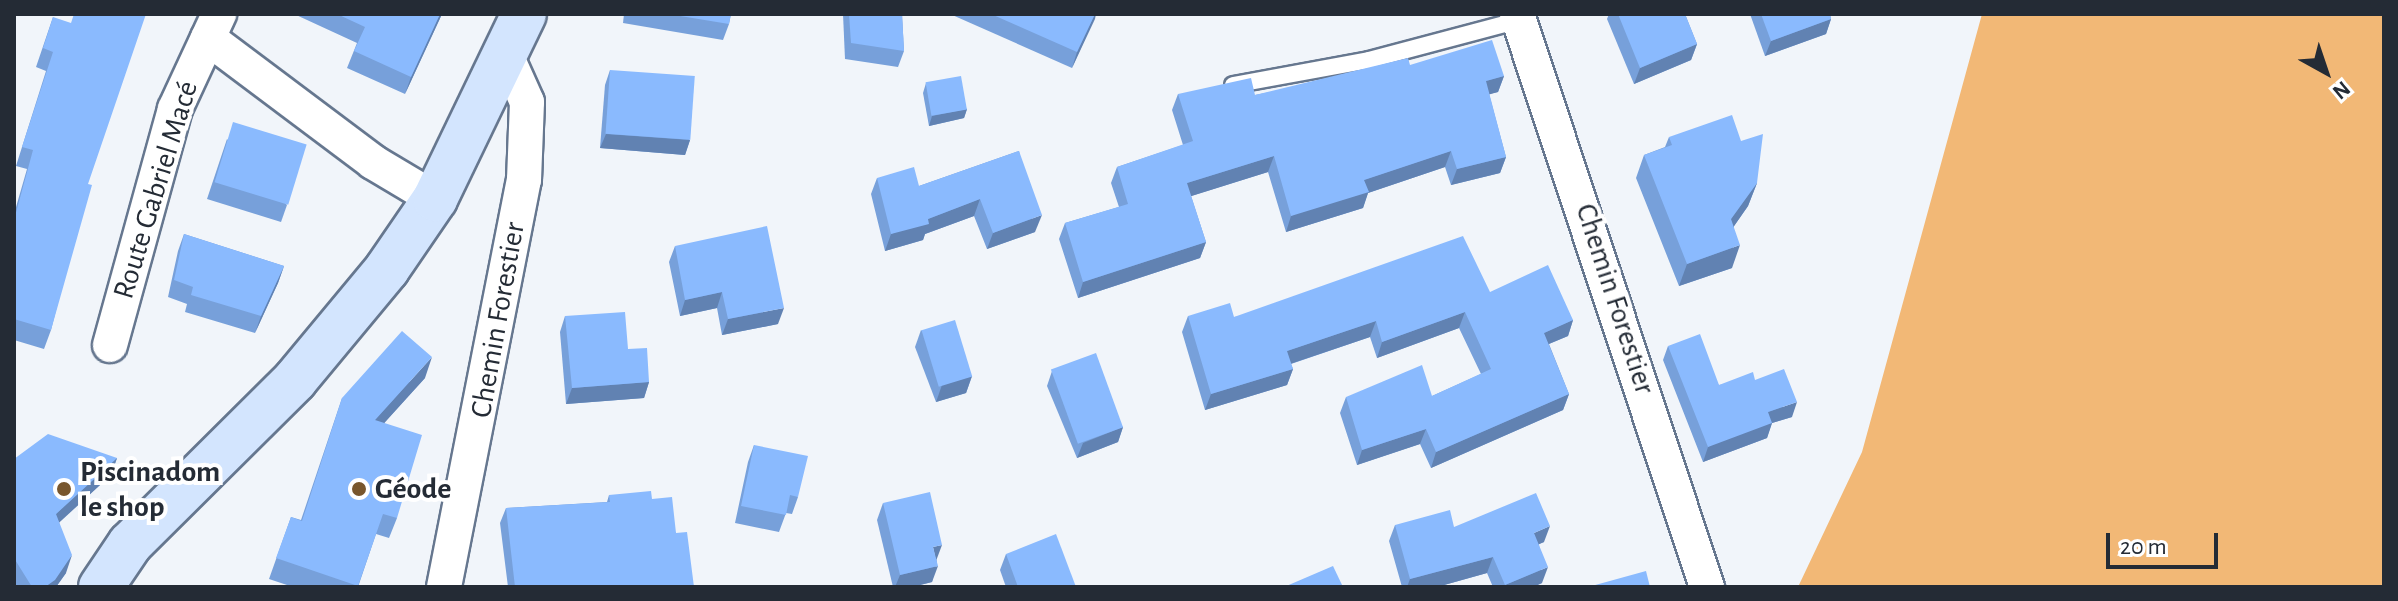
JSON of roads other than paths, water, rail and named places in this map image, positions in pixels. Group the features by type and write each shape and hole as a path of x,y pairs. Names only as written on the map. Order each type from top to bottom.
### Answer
{"main road":[{"path":"101,587 130,544 344,325 435,199 524,14"}],"street":[{"name":"Chemin Forestier","path":"1518,17 1707,587"},
{"name":"Route Gabriel Macé","path":"110,345 175,109 214,26 373,162 435,199"},
{"name":"Chemin Forestier","path":"444,587 524,180 527,102 506,55"}],"lane":[{"path":"1211,89 1369,60 1518,17"}],"place":[{"name":"Piscinadom le shop","path":"64,489"},
{"name":"Géode","path":"359,489"}]}
